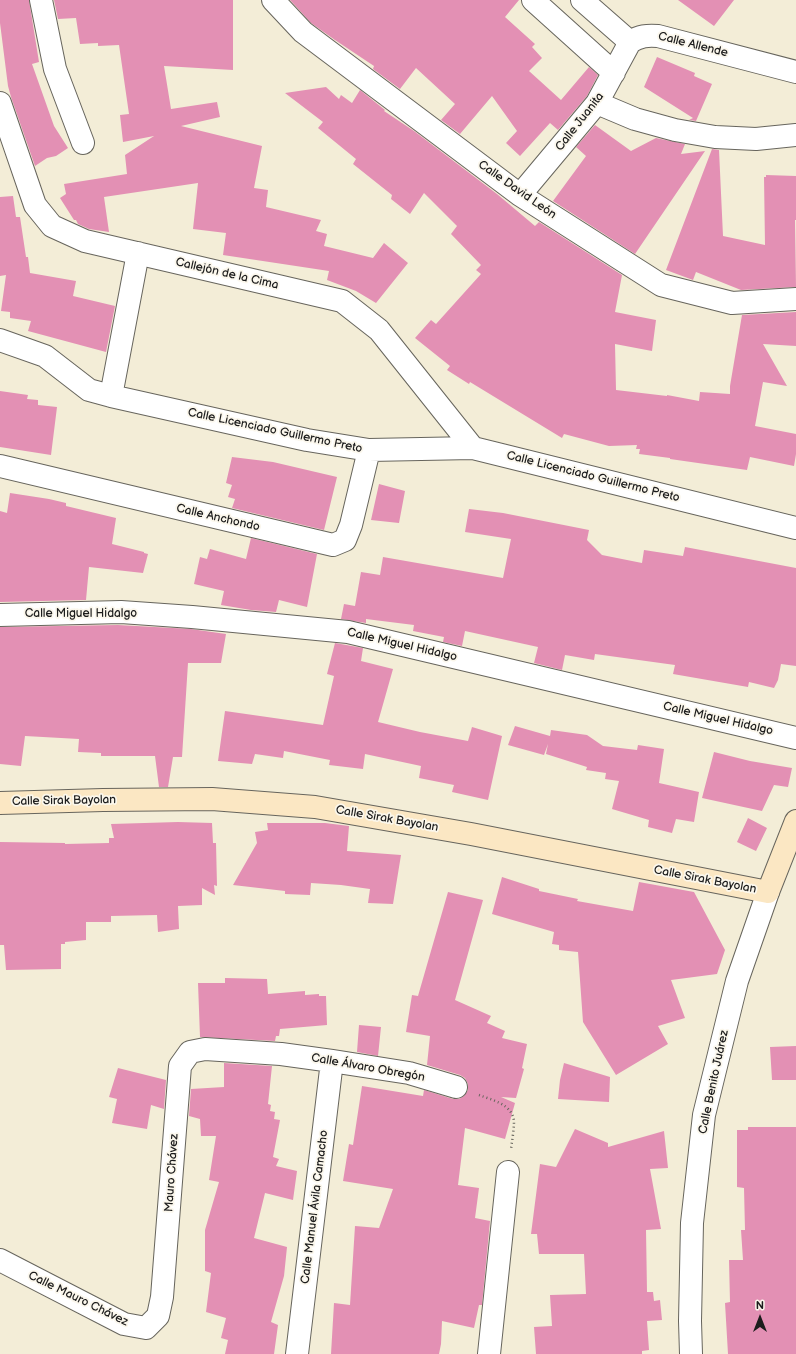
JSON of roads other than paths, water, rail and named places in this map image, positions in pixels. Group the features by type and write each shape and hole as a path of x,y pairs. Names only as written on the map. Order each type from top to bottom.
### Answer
{"main road":[{"name":"Calle Sirak Bayolan","path":"0,803 212,799 315,807 471,834 768,892"},
{"name":"Calle Benito Juárez","path":"768,892 796,821"}],"street":[{"path":"41,0 56,69 83,143"},
{"name":"Calle David León","path":"273,0 304,32 520,195 661,285 732,303 796,299"},
{"path":"532,0 614,73"},
{"path":"582,0 630,42"},
{"name":"Calle Allende","path":"630,42 639,37 649,35 658,36 796,72"},
{"name":"Calle Juanita","path":"520,195 597,103 630,42"},
{"name":"Callejón de la Cima","path":"0,103 35,205 52,226 85,241 342,301 379,330 473,448"},
{"path":"597,103 635,119 675,130 715,137 756,139 796,135"},
{"path":"111,396 138,253"},
{"name":"Calle Licenciado Guillermo Preto","path":"0,340 45,356 89,390 111,396 307,440 369,450 473,448 796,528"},
{"name":"Calle Anchondo","path":"0,466 333,545 345,540 351,525 369,450"},
{"name":"Calle Miguel Hidalgo","path":"0,615 122,612 348,632 796,738"},
{"name":"Calle Benito Juárez","path":"691,1354 690,1321 692,1223 704,1115 737,981 768,892"},
{"name":"Calle Álvaro Obregón","path":"190,1052 205,1049 281,1054 409,1073 456,1087"},
{"name":"Mauro Chávez","path":"162,1297 180,1066 190,1052"},
{"name":"Calle Manuel Ávila Camacho","path":"297,1354 332,1061"},
{"path":"489,1354 508,1172"},
{"name":"Calle Mauro Chávez","path":"0,1260 124,1324 146,1328 158,1316 162,1297"}]}
